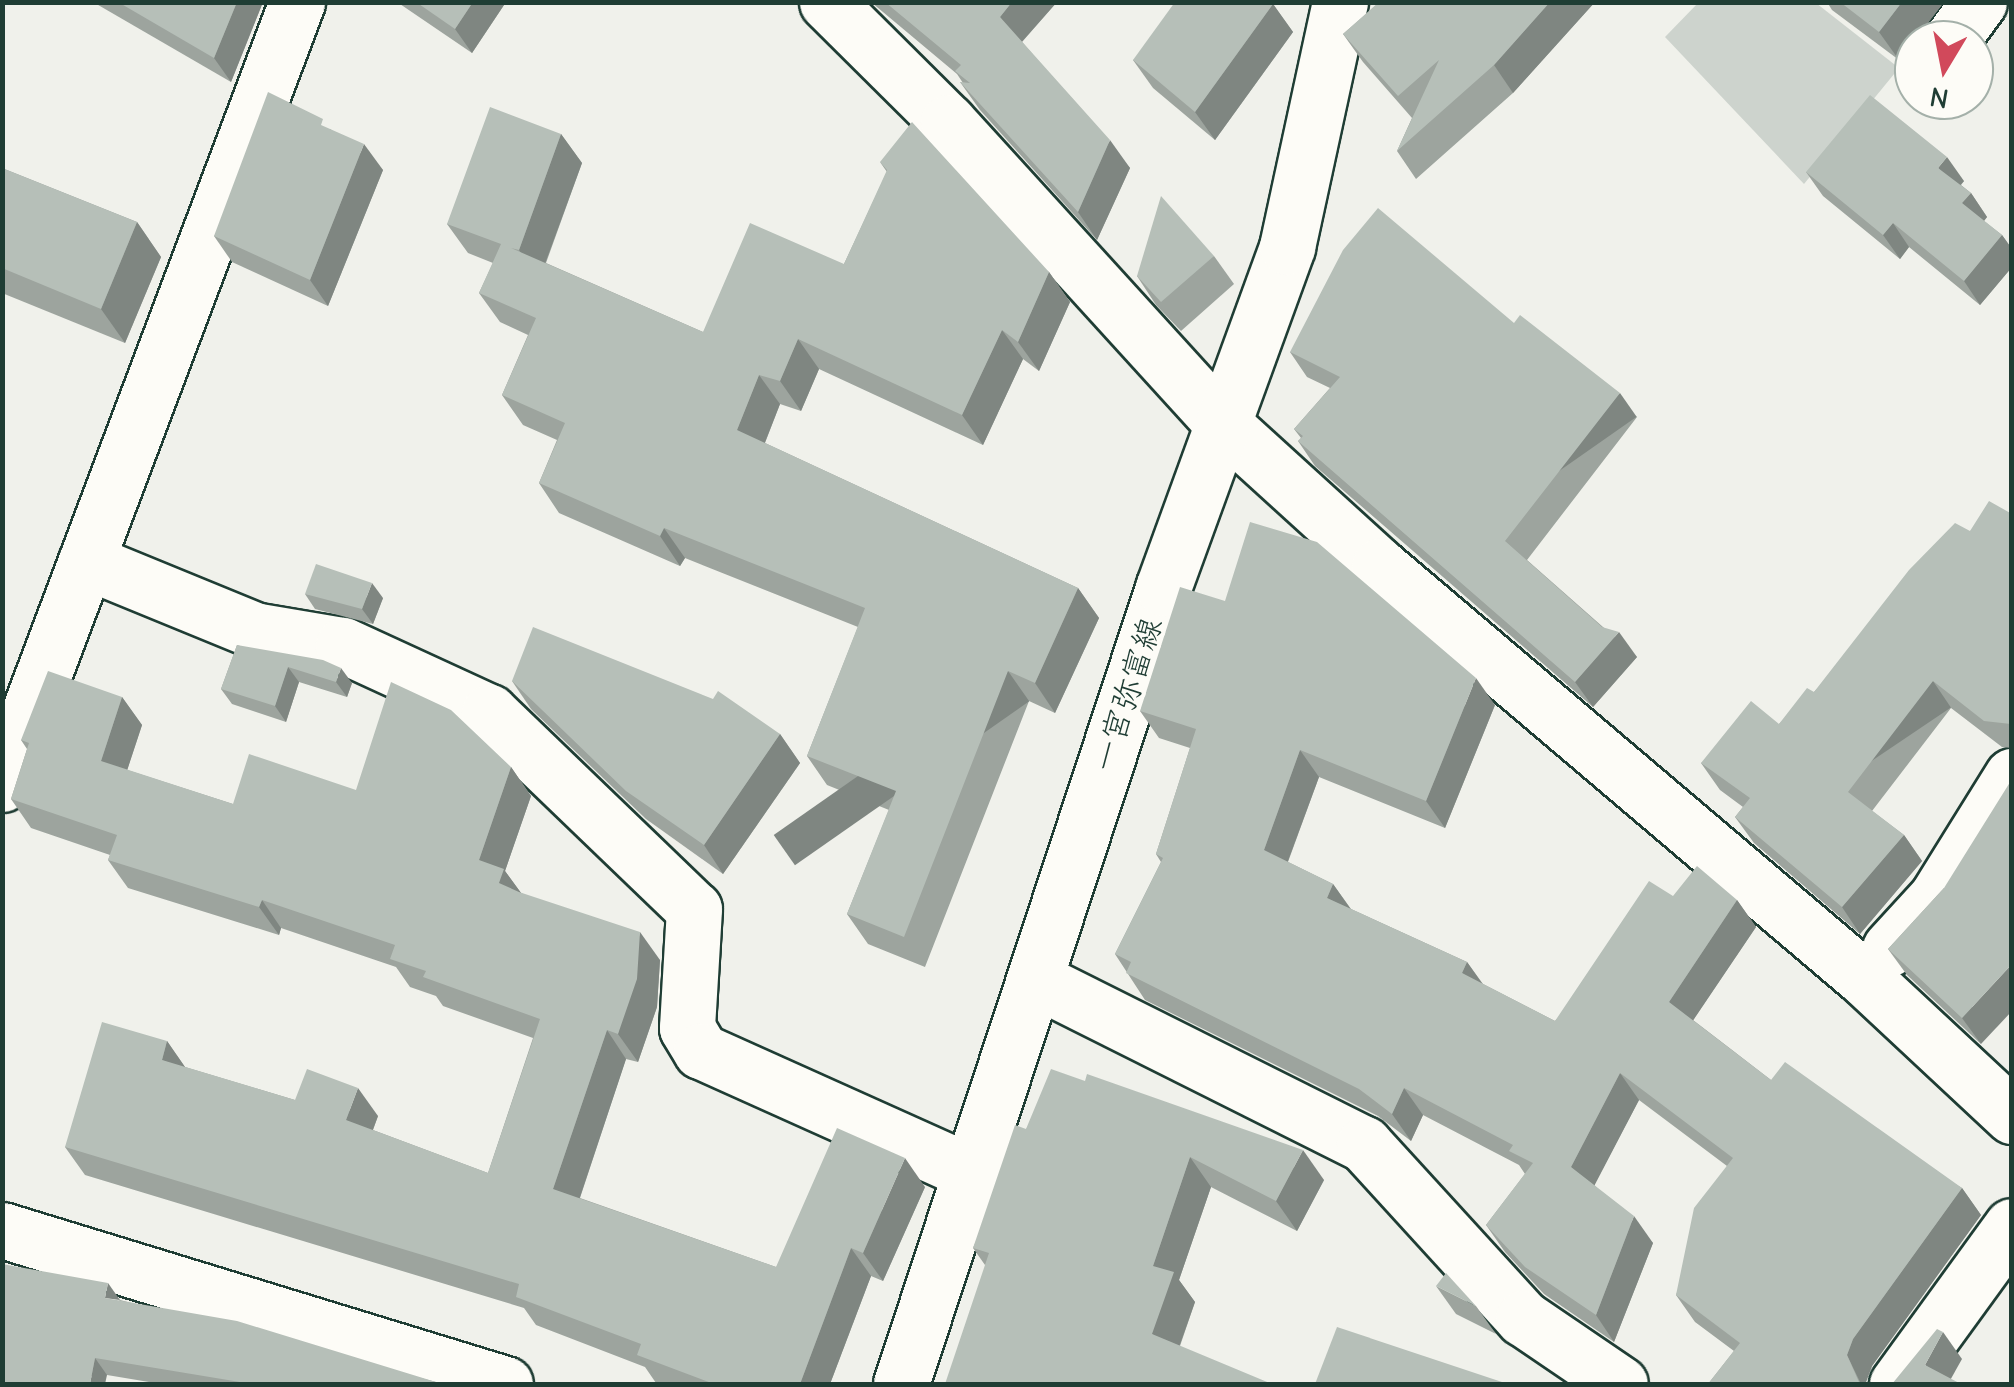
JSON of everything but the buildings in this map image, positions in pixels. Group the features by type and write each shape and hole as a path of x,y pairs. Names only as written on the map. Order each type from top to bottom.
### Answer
{"street":[{"path":"827,2 948,122 1223,424 1394,580 1863,977 2012,1116"},
{"name":"一宮弥富線","path":"901,1384 1223,424 1287,247 1340,2"},
{"path":"2,784 284,7"},
{"path":"86,561 254,630 343,645 489,712 694,910 686,1028 700,1051 972,1173"},
{"path":"1863,977 1936,898 2012,776"},
{"path":"1036,980 1364,1144 1523,1318 1620,1384"},
{"path":"1897,1384 2012,1226"},
{"path":"2,1230 505,1384"}],"shaded area":[{"path":"1698,3 1816,3 1894,64 1894,74 1804,184 1665,37"}]}
